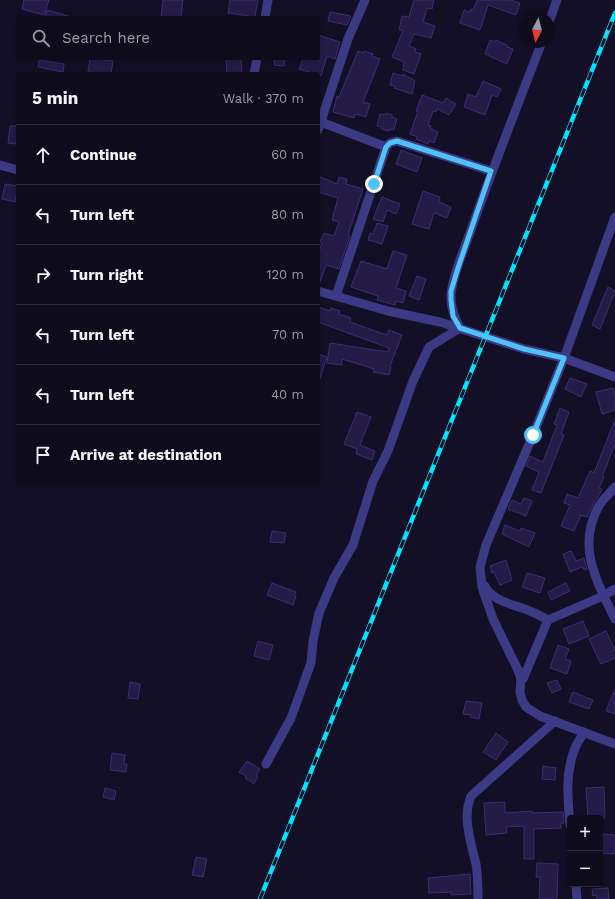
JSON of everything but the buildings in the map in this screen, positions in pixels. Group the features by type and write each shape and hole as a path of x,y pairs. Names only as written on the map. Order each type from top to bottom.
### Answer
{"street":[{"path":"265,16 268,0"},
{"path":"320,123 348,39 365,0"},
{"path":"553,12 558,0"},
{"path":"460,328 453,316 451,291 491,171 540,48"},
{"path":"254,72 257,60"},
{"path":"320,126 386,147"},
{"path":"336,296 386,147 390,143 397,141 491,171"},
{"path":"0,164 16,169"},
{"path":"615,217 611,239 533,435 486,545 480,567 482,587 493,619 507,646 521,679 520,692 526,707 540,716 615,744"},
{"path":"320,292 388,311 440,322 524,349 564,358 615,377"},
{"path":"266,764 291,718 311,663 313,641 319,613 334,578 353,545 373,481 388,451 413,381 429,347 460,328"},
{"path":"615,487 599,504 591,522 588,542 589,557 604,596 615,619"},
{"path":"481,578 486,590 490,594 548,620"},
{"path":"521,679 523,679 528,669 548,620 615,590"},
{"path":"478,899 476,866 470,843 467,812 470,796 555,721"},
{"path":"569,815 568,789 570,768 574,751 584,732"},
{"path":"576,887 577,899"}],"railway":[{"path":"260,899 615,13"}],"route":[{"path":"374,184 386,147 390,143 397,141 491,171 451,291 453,316 460,328 524,349 564,358 533,435"}]}
